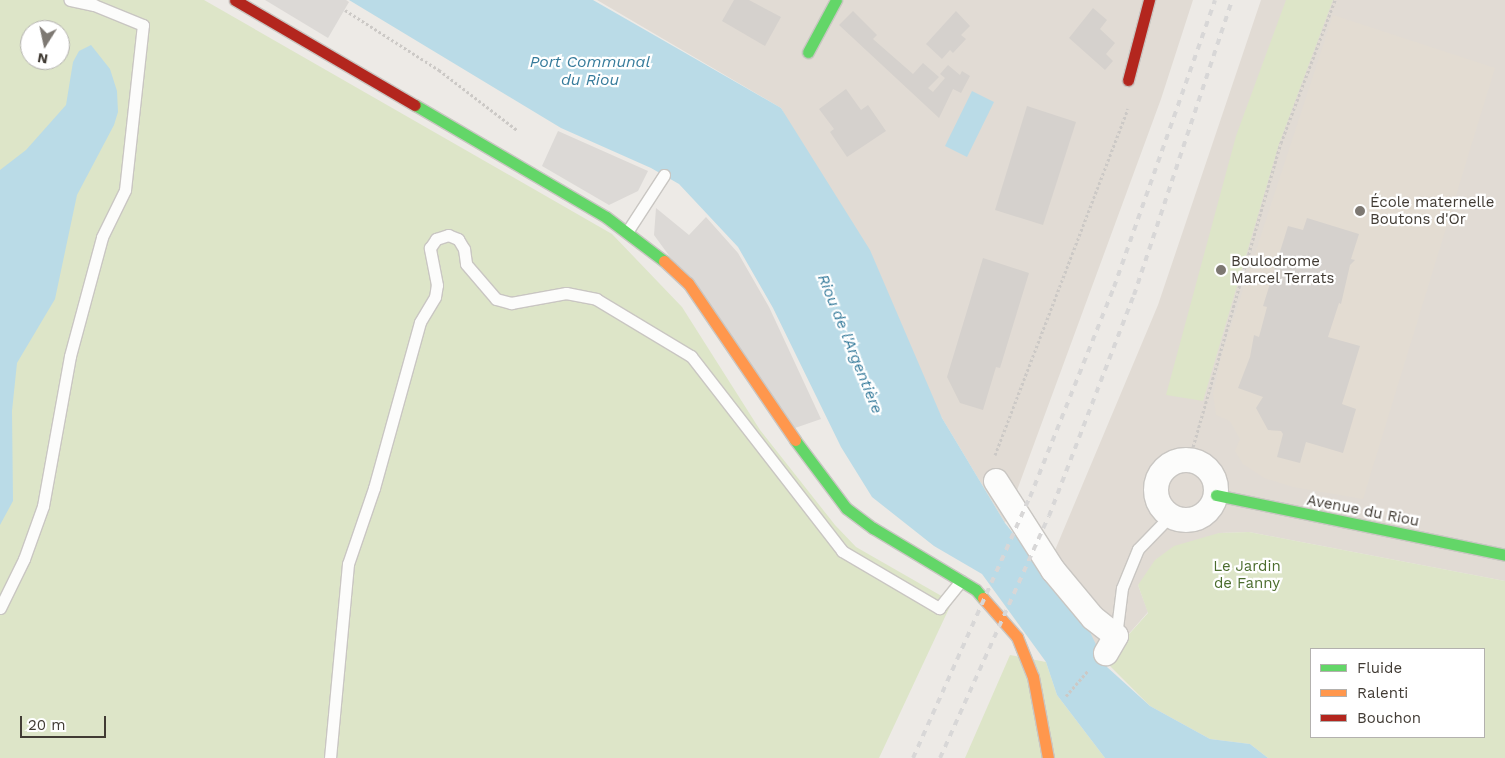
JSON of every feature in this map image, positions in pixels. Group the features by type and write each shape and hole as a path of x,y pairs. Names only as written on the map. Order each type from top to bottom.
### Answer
{"street":[{"path":"235,0 627,232 688,283 783,424 846,508 873,528 976,590 1017,637 1033,677 1048,758"},
{"path":"808,52 836,0"},
{"path":"1128,80 1149,0"},
{"path":"1189,461 1201,465 1211,474 1216,495 1210,508 1202,516 1191,520 1170,516 1157,499 1159,477 1171,464 1189,461"},
{"path":"996,481 1053,570 1093,618 1111,644"},
{"name":"Avenue du Riou","path":"1216,495 1505,555"}],"lane":[{"path":"0,608 24,559 43,506 70,356 102,237 125,190 143,24 94,5 70,0"},
{"path":"627,232 664,175"},
{"path":"330,758 348,564 374,488 420,322 435,297 437,285 430,248 436,239 448,235 458,239 464,249 466,264 496,300 511,303 566,293 596,299 691,356 842,551 939,608 961,581"},
{"path":"1111,644 1122,588 1138,549 1170,516"}],"path":[{"path":"1189,461 1282,143 1335,0"},
{"path":"345,10 439,70 512,124 523,138"},
{"path":"996,481 990,469 1132,98 1128,80"},
{"path":"1064,698 1111,644"}],"shaded area":[{"path":"265,0 346,0 349,2 328,38"},
{"path":"597,0 1193,0 1161,99 1005,523 942,418 781,108"},
{"path":"1261,0 1505,0 1505,581 1249,532 1219,533 1138,585 1148,612 1105,661 1045,574 1158,305"},
{"name":"École maternelle Boutons d'Or","path":"1333,15 1495,68 1363,499 1293,487 1264,478 1243,464 1235,451 1240,439 1230,421 1216,415 1213,394 1222,354"},
{"path":"558,131 648,171 638,191 609,205 542,166"},
{"path":"656,208 689,235 706,217 738,253 769,307 821,419 795,428 654,235"}],"green space":[{"path":"0,0 204,0 612,234 682,307 760,430 835,525 856,547 952,602 879,758 0,758"},
{"name":"Boulodrome Marcel Terrats","path":"1286,0 1333,0 1279,144 1203,401 1166,395 1236,136"},
{"name":"Le Jardin de Fanny","path":"1249,532 1505,581 1505,758 1268,758 1250,744 1210,739 1150,706 1105,661 1148,613 1138,585 1155,560 1174,546 1219,533"},
{"path":"1010,655 1046,662 1057,695 1105,758 965,758"}],"water":[{"name":"Port Communal du Riou","path":"349,0 593,0 781,108 870,250 942,418 1005,523 1087,626 1107,667 1150,706 1210,739 1250,744 1268,758 1105,758 1057,695 1046,662 982,574 934,546 872,497 841,447 773,308 738,247 679,184 651,168 561,128"},
{"path":"91,45 110,69 117,91 118,112 114,125 77,195 55,299 17,363 12,411 13,501 0,525 0,170 26,150 66,105 73,62 79,51"},
{"path":"972,91 994,102 967,157 945,146"}],"building":[{"path":"734,0 749,0 781,17 765,46 722,21"},
{"path":"1093,8 1107,20 1100,29 1115,43 1106,54 1113,61 1105,70 1069,38"},
{"path":"853,11 877,35 873,39 913,74 923,63 939,77 928,88 933,92 945,78 940,74 948,65 960,75 962,71 970,76 961,93 953,89 939,118 839,25"},
{"path":"956,11 970,26 961,35 966,39 953,53 950,50 942,59 926,44"},
{"path":"846,89 861,110 868,105 886,131 847,157 830,132 834,129 819,109"},
{"path":"1027,106 1076,122 1043,225 995,210"},
{"path":"1307,218 1359,234 1351,259 1355,260 1350,265 1341,304 1339,303 1328,337 1360,346 1342,404 1356,409 1343,453 1306,442 1300,463 1277,457 1283,434 1281,431 1268,430 1256,408 1263,397 1238,388 1250,357 1254,335 1259,337 1267,307 1263,306 1288,226 1303,230"},
{"path":"983,258 1029,273 1000,368 996,367 983,410 960,403 947,377"}],"railway":[{"path":"913,758 1030,497 1114,287 1215,0"},
{"path":"940,758 1049,516 1134,295 1232,0"}],"traffic: fast":[{"path":"808,52 836,0"},
{"path":"415,105 606,217 664,261"},
{"path":"795,440 846,508 873,528 976,590 983,598"},
{"path":"1216,495 1505,555"}],"traffic: slow":[{"path":"664,261 688,283 795,440"},
{"path":"983,598 1017,637 1033,677 1048,758"}],"traffic: jam":[{"path":"235,0 415,105"},
{"path":"1128,80 1149,0"}],"place":[{"name":"École maternelle Boutons d'Or","path":"1360,211"},
{"name":"Boulodrome Marcel Terrats","path":"1221,270"}],"water label":[{"name":"Riou de l'Argentière","path":"850,344"}]}
